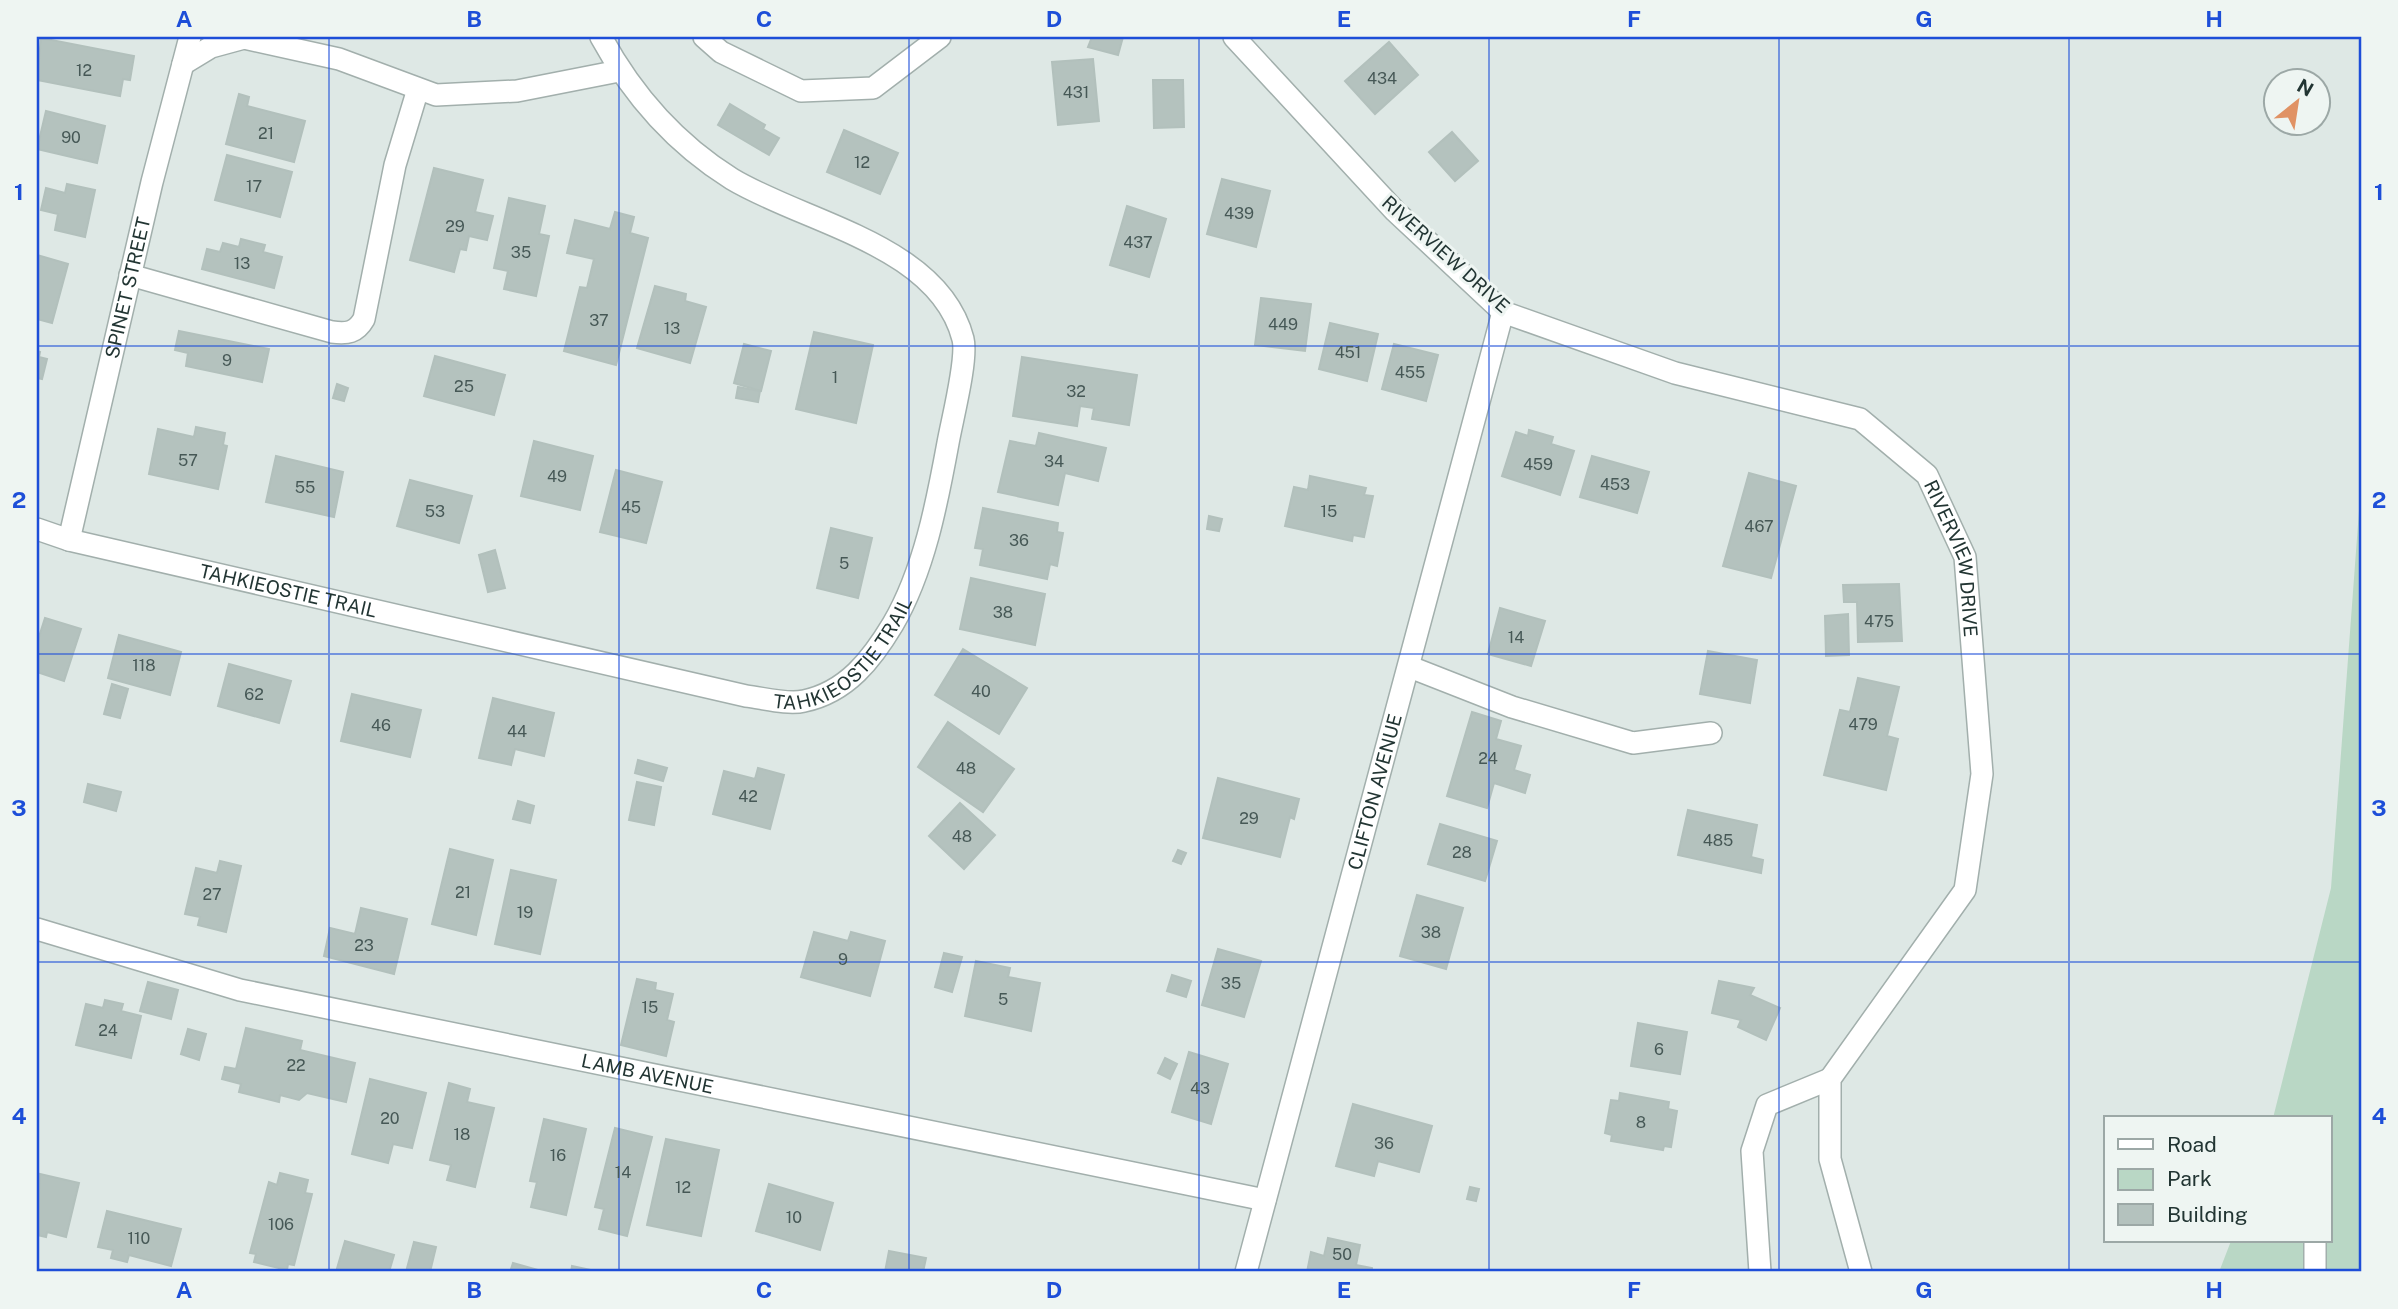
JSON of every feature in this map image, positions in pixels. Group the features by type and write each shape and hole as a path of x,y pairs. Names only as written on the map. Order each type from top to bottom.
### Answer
{"street":[{"name":"SPINET STREET","path":"69,540 130,275 190,37"},
{"name":"TAHKIEOSTIE TRAIL","path":"37,529 69,540 746,696 803,702 840,687 872,659 907,601 939,491 964,342 951,305 920,273 885,251 733,179 675,137 619,71 601,37"},
{"path":"704,37 722,44 801,91 873,88 940,37"},
{"name":"RIVERVIEW DRIVE","path":"1234,37 1395,211 1503,312 1675,373 1860,419 1927,475 1965,557 1982,774 1965,890 1830,1079"},
{"path":"183,64 211,47 244,38 339,59 436,95 517,91 619,71"},
{"path":"130,275 332,332 345,334 359,329 364,318 395,165 418,89"},
{"name":"CLIFTON AVENUE","path":"1247,1272 1503,312"},
{"path":"1410,667 1512,707 1633,743 1711,733"},
{"name":"LAMB AVENUE","path":"37,929 240,990 1265,1200"},
{"path":"1760,1272 1752,1152 1767,1105 1830,1079 1830,1159 1861,1272"},
{"path":"2315,1242 2315,1272"}],"green space":[{"path":"2361,484 2361,1272 2219,1272 2231,1242 2332,1242 2332,1116 2274,1116 2331,888"}],"building":[{"path":"1092,37 1123,37 1118,55 1088,47"},
{"path":"41,38 134,56 130,80 123,79 120,96 37,80"},
{"path":"1389,42 1418,75 1375,114 1345,81"},
{"path":"1093,59 1099,121 1058,125 1052,62"},
{"path":"1153,80 1183,80 1184,127 1154,128"},
{"path":"239,94 249,97 247,106 305,121 294,162 226,144"},
{"path":"730,104 765,125 763,129 779,138 769,155 718,125"},
{"path":"46,111 105,126 97,163 37,149"},
{"path":"844,130 898,153 880,194 827,172"},
{"path":"1452,132 1478,161 1455,181 1429,152"},
{"path":"227,155 292,172 280,217 215,200"},
{"path":"434,168 483,180 475,212 493,216 487,240 469,236 466,250 460,249 454,272 410,260"},
{"path":"1222,179 1270,191 1256,247 1207,234"},
{"path":"67,184 95,190 85,237 55,230 58,214 41,210 46,188 65,193"},
{"path":"509,198 545,206 539,234 549,236 536,296 504,289 508,271 494,268"},
{"path":"1127,206 1166,219 1149,277 1110,265"},
{"path":"615,212 634,217 630,233 648,238 616,365 564,351 580,287 587,288 594,259 567,253 575,220 610,229"},
{"path":"241,239 265,245 263,252 282,257 274,288 202,269 207,249 220,252 223,243 239,247"},
{"path":"37,255 68,264 52,323 37,319"},
{"path":"655,286 686,294 685,301 706,307 690,363 637,348"},
{"path":"1261,298 1311,304 1305,351 1255,345"},
{"path":"1330,323 1378,334 1367,381 1319,369"},
{"path":"179,331 269,349 262,382 186,366 188,353 175,350"},
{"path":"814,332 873,345 856,423 796,409"},
{"path":"744,344 771,351 761,391 734,383"},
{"path":"1394,344 1438,355 1426,401 1382,389"},
{"path":"37,351 40,352 39,357 47,359 42,379 37,378"},
{"path":"435,356 505,375 494,415 424,396"},
{"path":"1022,357 1137,375 1129,425 1092,419 1094,408 1080,406 1077,426 1013,416"},
{"path":"337,384 348,388 344,401 333,398"},
{"path":"738,387 760,391 758,402 736,398"},
{"path":"196,427 225,433 223,445 227,446 218,489 149,474 158,429 194,437"},
{"path":"1529,430 1553,437 1551,444 1574,451 1560,495 1502,476 1516,432 1528,436"},
{"path":"1039,433 1106,448 1098,481 1065,473 1058,505 998,492 1010,441 1036,446"},
{"path":"534,441 593,456 580,510 521,496"},
{"path":"276,456 343,472 334,517 266,502"},
{"path":"1592,456 1649,472 1637,513 1580,497"},
{"path":"616,470 662,482 646,543 600,532"},
{"path":"1749,473 1796,486 1771,578 1723,566"},
{"path":"1310,476 1366,488 1364,495 1373,496 1364,537 1353,535 1352,541 1285,526 1294,487 1308,490"},
{"path":"410,480 472,496 459,543 397,526"},
{"path":"983,508 1058,523 1057,532 1063,533 1057,566 1050,564 1047,579 980,565 983,549 975,548"},
{"path":"1209,516 1222,519 1219,531 1207,529"},
{"path":"831,528 872,538 858,598 817,588"},
{"path":"495,550 505,588 488,592 479,555"},
{"path":"971,578 1045,594 1035,645 960,629"},
{"path":"1899,584 1902,641 1858,642 1857,602 1844,602 1843,585"},
{"path":"1500,608 1545,621 1531,666 1488,654"},
{"path":"1848,614 1849,655 1826,656 1825,616"},
{"path":"45,618 81,629 64,681 37,672 37,643"},
{"path":"119,635 181,652 170,695 108,678"},
{"path":"963,649 1027,688 999,734 935,695"},
{"path":"1708,651 1757,660 1750,703 1700,694"},
{"path":"229,664 291,681 279,723 218,706"},
{"path":"1858,678 1899,687 1887,736 1898,739 1886,790 1824,775 1840,710 1850,712"},
{"path":"112,684 128,689 120,718 104,714"},
{"path":"352,694 421,710 410,757 341,741"},
{"path":"493,698 554,713 544,756 515,749 511,765 479,758"},
{"path":"1472,712 1501,721 1496,739 1521,746 1514,770 1530,775 1525,793 1494,783 1487,808 1447,796"},
{"path":"948,722 1014,769 983,812 918,767"},
{"path":"638,760 667,768 663,781 635,773"},
{"path":"758,768 784,775 770,829 713,814 724,771 755,779"},
{"path":"1218,778 1299,799 1294,819 1290,817 1280,857 1203,838"},
{"path":"637,782 661,787 654,825 629,820"},
{"path":"88,784 121,792 116,811 84,802"},
{"path":"518,801 534,806 530,823 513,819"},
{"path":"960,803 995,835 964,869 929,836"},
{"path":"1688,810 1757,825 1751,857 1763,860 1761,873 1678,855"},
{"path":"1440,824 1497,841 1485,881 1428,864"},
{"path":"450,849 493,860 476,935 432,924"},
{"path":"1178,850 1186,853 1181,864 1173,861"},
{"path":"220,861 241,866 226,932 198,925 200,917 185,914 196,868 217,873"},
{"path":"511,870 556,880 540,954 495,944"},
{"path":"1417,895 1463,908 1446,969 1400,956"},
{"path":"361,908 407,919 394,974 324,956 330,928 355,934"},
{"path":"814,932 848,941 851,932 885,941 870,996 801,977"},
{"path":"1218,949 1261,961 1244,1017 1202,1005"},
{"path":"944,953 962,957 952,992 935,987"},
{"path":"976,961 1010,968 1008,977 1040,983 1031,1031 965,1016"},
{"path":"1172,975 1191,981 1186,997 1167,991"},
{"path":"637,979 656,983 655,990 673,994 667,1020 674,1022 666,1056 621,1045"},
{"path":"1719,981 1754,988 1750,995 1780,1008 1766,1040 1738,1027 1741,1020 1712,1013"},
{"path":"148,982 178,990 171,1019 140,1011"},
{"path":"105,1000 123,1004 121,1011 141,1016 131,1058 76,1045 86,1004 103,1008"},
{"path":"1638,1023 1687,1032 1680,1074 1631,1066"},
{"path":"246,1028 302,1041 300,1050 355,1063 346,1102 307,1093 299,1100 280,1095 279,1102 239,1092 241,1084 222,1079 225,1067 236,1069"},
{"path":"188,1029 206,1034 199,1060 181,1054"},
{"path":"1189,1052 1228,1064 1211,1124 1172,1112"},
{"path":"1165,1058 1177,1064 1170,1079 1158,1073"},
{"path":"370,1079 426,1093 412,1148 393,1144 388,1163 352,1154"},
{"path":"449,1083 470,1089 467,1102 494,1108 475,1187 447,1180 451,1165 430,1160"},
{"path":"1620,1093 1669,1102 1668,1109 1677,1111 1671,1147 1664,1146 1663,1150 1611,1141 1612,1135 1605,1133 1611,1100 1619,1101"},
{"path":"1353,1104 1432,1126 1419,1172 1378,1161 1374,1176 1336,1166"},
{"path":"544,1119 586,1129 566,1215 531,1207 537,1182 530,1181"},
{"path":"615,1128 652,1137 627,1236 599,1229 604,1209 595,1207"},
{"path":"666,1139 719,1150 701,1236 647,1225"},
{"path":"280,1173 308,1180 305,1193 312,1194 294,1265 288,1264 287,1270 254,1262 256,1254 250,1253 269,1182 277,1185"},
{"path":"40,1174 79,1183 66,1237 47,1232 46,1237 37,1235"},
{"path":"769,1184 833,1203 820,1250 756,1231"},
{"path":"1470,1187 1479,1189 1476,1201 1467,1199"},
{"path":"107,1211 181,1229 171,1266 129,1255 127,1262 111,1258 113,1250 98,1247"},
{"path":"1328,1238 1360,1245 1356,1265 1372,1268 1372,1272 1307,1272 1311,1252 1324,1256"},
{"path":"345,1241 394,1255 389,1272 336,1272"},
{"path":"414,1242 436,1247 430,1272 406,1272"},
{"path":"889,1251 926,1258 923,1272 885,1272"},
{"path":"513,1263 545,1272 510,1272"},
{"path":"572,1266 600,1272 571,1272"}]}
